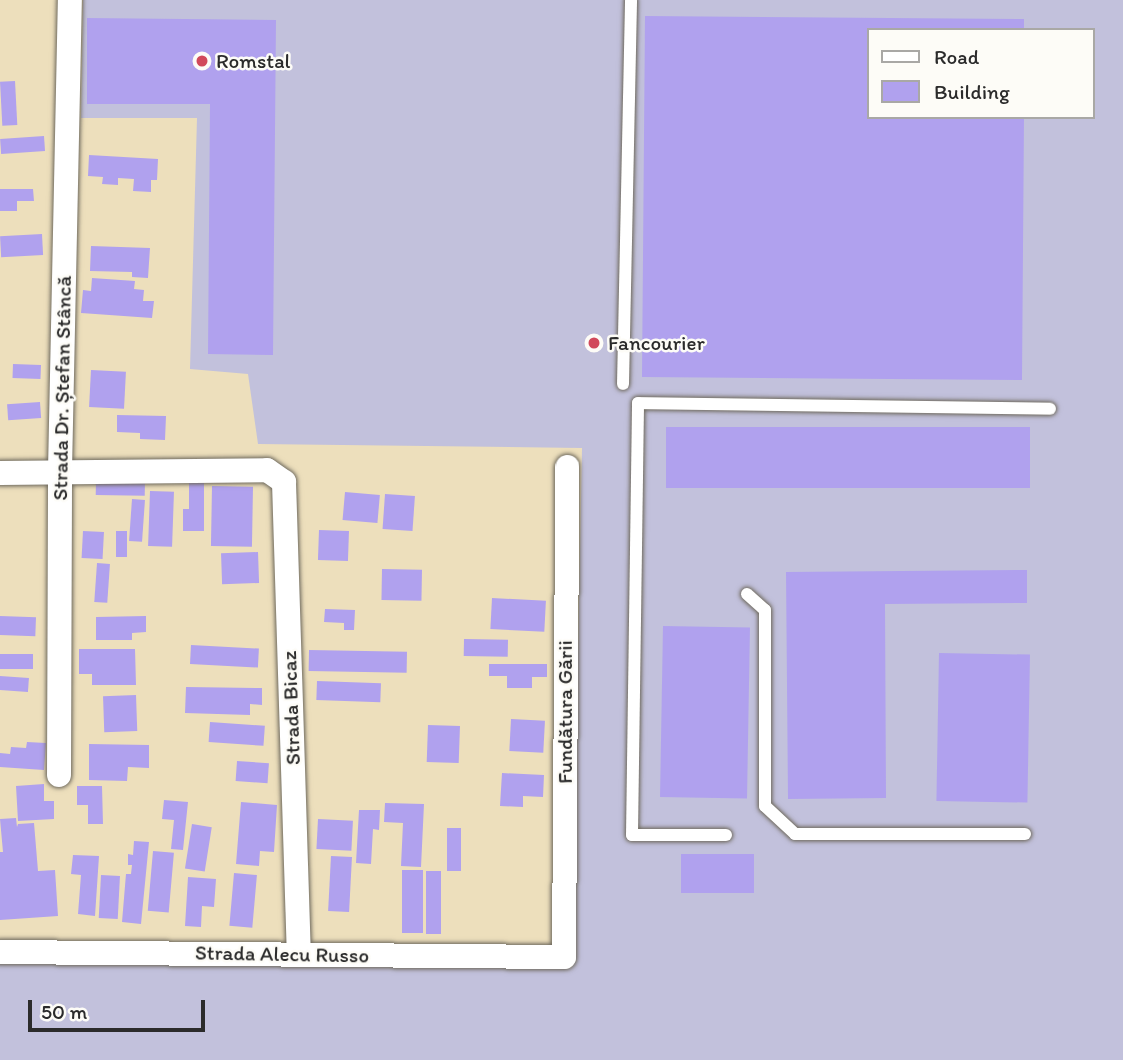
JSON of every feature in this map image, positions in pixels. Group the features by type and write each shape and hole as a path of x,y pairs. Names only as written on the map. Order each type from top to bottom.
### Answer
{"street":[{"name":"Strada Dr. Ștefan Stâncă","path":"59,775 60,471 69,0"},
{"name":"Fundătura Gării","path":"564,957 567,467"},
{"name":"Strada Bicaz","path":"60,471 267,470 284,482 299,954"},
{"path":"0,473 60,471"},
{"name":"Strada Alecu Russo","path":"0,952 564,957"}],"lane":[{"path":"623,384 631,0"},
{"path":"726,835 632,835 638,403 1049,409"},
{"path":"747,594 765,610 765,806 795,834 1025,834"}],"shaded area":[{"path":"83,0 1123,0 1123,1060 0,1060 0,962 572,967 582,448 258,444 248,374 190,369 197,118 81,118"}],"building":[{"path":"645,16 1024,19 1024,28 867,28 867,119 1024,119 1022,380 642,377"},
{"path":"87,18 276,20 273,355 208,354 210,104 87,104"},
{"path":"15,81 17,125 2,126 0,82"},
{"path":"44,136 45,151 1,154 0,139"},
{"path":"89,155 158,159 157,180 151,180 151,192 133,191 134,179 118,178 118,185 102,184 103,177 88,176"},
{"path":"0,189 33,189 34,201 17,201 17,211 0,211"},
{"path":"42,234 43,255 1,257 0,236"},
{"path":"91,246 150,248 148,278 132,277 132,272 90,271"},
{"path":"92,278 135,281 134,289 144,290 143,301 154,301 152,318 81,313 83,290 91,291"},
{"path":"13,364 41,365 40,379 13,378"},
{"path":"91,370 126,372 124,409 89,407"},
{"path":"40,402 41,418 8,420 7,404"},
{"path":"117,415 166,416 165,440 140,439 140,433 117,432"},
{"path":"666,427 1030,427 1030,488 666,488"},
{"path":"96,479 145,480 145,496 96,495"},
{"path":"189,483 204,483 204,531 183,531 183,509 189,509"},
{"path":"212,486 253,487 252,547 211,546"},
{"path":"150,491 174,492 172,547 148,546"},
{"path":"345,492 380,495 377,523 343,520"},
{"path":"385,494 415,496 412,531 383,529"},
{"path":"132,499 145,500 142,542 129,541"},
{"path":"319,530 349,531 348,561 318,560"},
{"path":"83,531 104,532 103,559 82,558"},
{"path":"116,531 127,531 127,557 116,557"},
{"path":"258,552 259,583 222,584 221,553"},
{"path":"97,563 110,564 107,603 94,602"},
{"path":"382,569 422,570 421,601 381,600"},
{"path":"1027,570 1027,603 885,604 886,798 788,799 786,572"},
{"path":"492,598 546,601 544,632 490,629"},
{"path":"325,609 355,610 354,630 344,630 344,623 324,622"},
{"path":"0,616 36,617 35,636 0,635"},
{"path":"146,616 146,632 132,633 132,640 96,640 96,617"},
{"path":"663,626 750,628 747,798 660,797"},
{"path":"464,639 508,640 508,657 464,656"},
{"path":"191,645 259,649 258,668 190,664"},
{"path":"79,649 135,649 136,685 92,685 92,674 79,674"},
{"path":"309,650 407,652 407,673 309,671"},
{"path":"939,653 1030,655 1027,803 936,801"},
{"path":"0,654 33,654 33,669 0,669"},
{"path":"489,664 547,664 547,677 532,677 532,688 507,688 507,676 489,676"},
{"path":"0,676 29,678 28,692 0,690"},
{"path":"317,681 381,683 380,702 316,700"},
{"path":"186,687 262,688 262,705 250,704 250,715 185,713"},
{"path":"136,695 137,731 104,732 103,696"},
{"path":"511,719 545,721 543,753 509,751"},
{"path":"210,722 265,726 263,746 209,742"},
{"path":"428,725 460,726 459,763 427,762"},
{"path":"27,742 46,743 44,770 0,767 0,753 10,754 11,747 26,748"},
{"path":"89,744 149,745 149,768 128,767 127,781 89,780"},
{"path":"237,761 269,763 268,783 236,781"},
{"path":"502,773 544,775 543,797 523,796 523,807 500,806"},
{"path":"44,784 44,801 54,801 54,819 18,821 16,786"},
{"path":"77,786 102,786 103,824 88,824 88,805 77,805"},
{"path":"164,800 188,802 183,850 171,849 174,820 162,819"},
{"path":"241,802 277,805 274,852 260,851 259,866 236,864"},
{"path":"385,803 424,804 421,867 401,866 403,823 384,822"},
{"path":"359,810 380,810 379,830 373,829 371,864 356,863"},
{"path":"16,818 17,827 18,824 34,823 38,871 55,870 58,916 0,920 0,852 3,852 0,819"},
{"path":"318,819 353,821 351,851 316,849"},
{"path":"192,824 212,827 205,872 185,868"},
{"path":"447,828 461,828 461,871 447,871"},
{"path":"134,841 149,842 141,924 122,922 126,874 131,874 132,865 128,865 128,854 133,855"},
{"path":"153,851 174,853 169,913 148,911"},
{"path":"681,854 754,854 754,893 681,893"},
{"path":"73,855 99,856 95,916 78,914 81,875 71,874"},
{"path":"331,856 352,857 349,912 328,911"},
{"path":"402,870 423,870 423,933 402,933"},
{"path":"426,871 441,871 441,934 426,934"},
{"path":"234,873 257,875 252,928 229,926"},
{"path":"101,875 120,876 118,919 99,918"},
{"path":"188,877 216,879 214,907 202,906 201,927 185,926"}],"place":[{"name":"Romstal","path":"202,61"},
{"name":"Fancourier","path":"594,343"}]}
